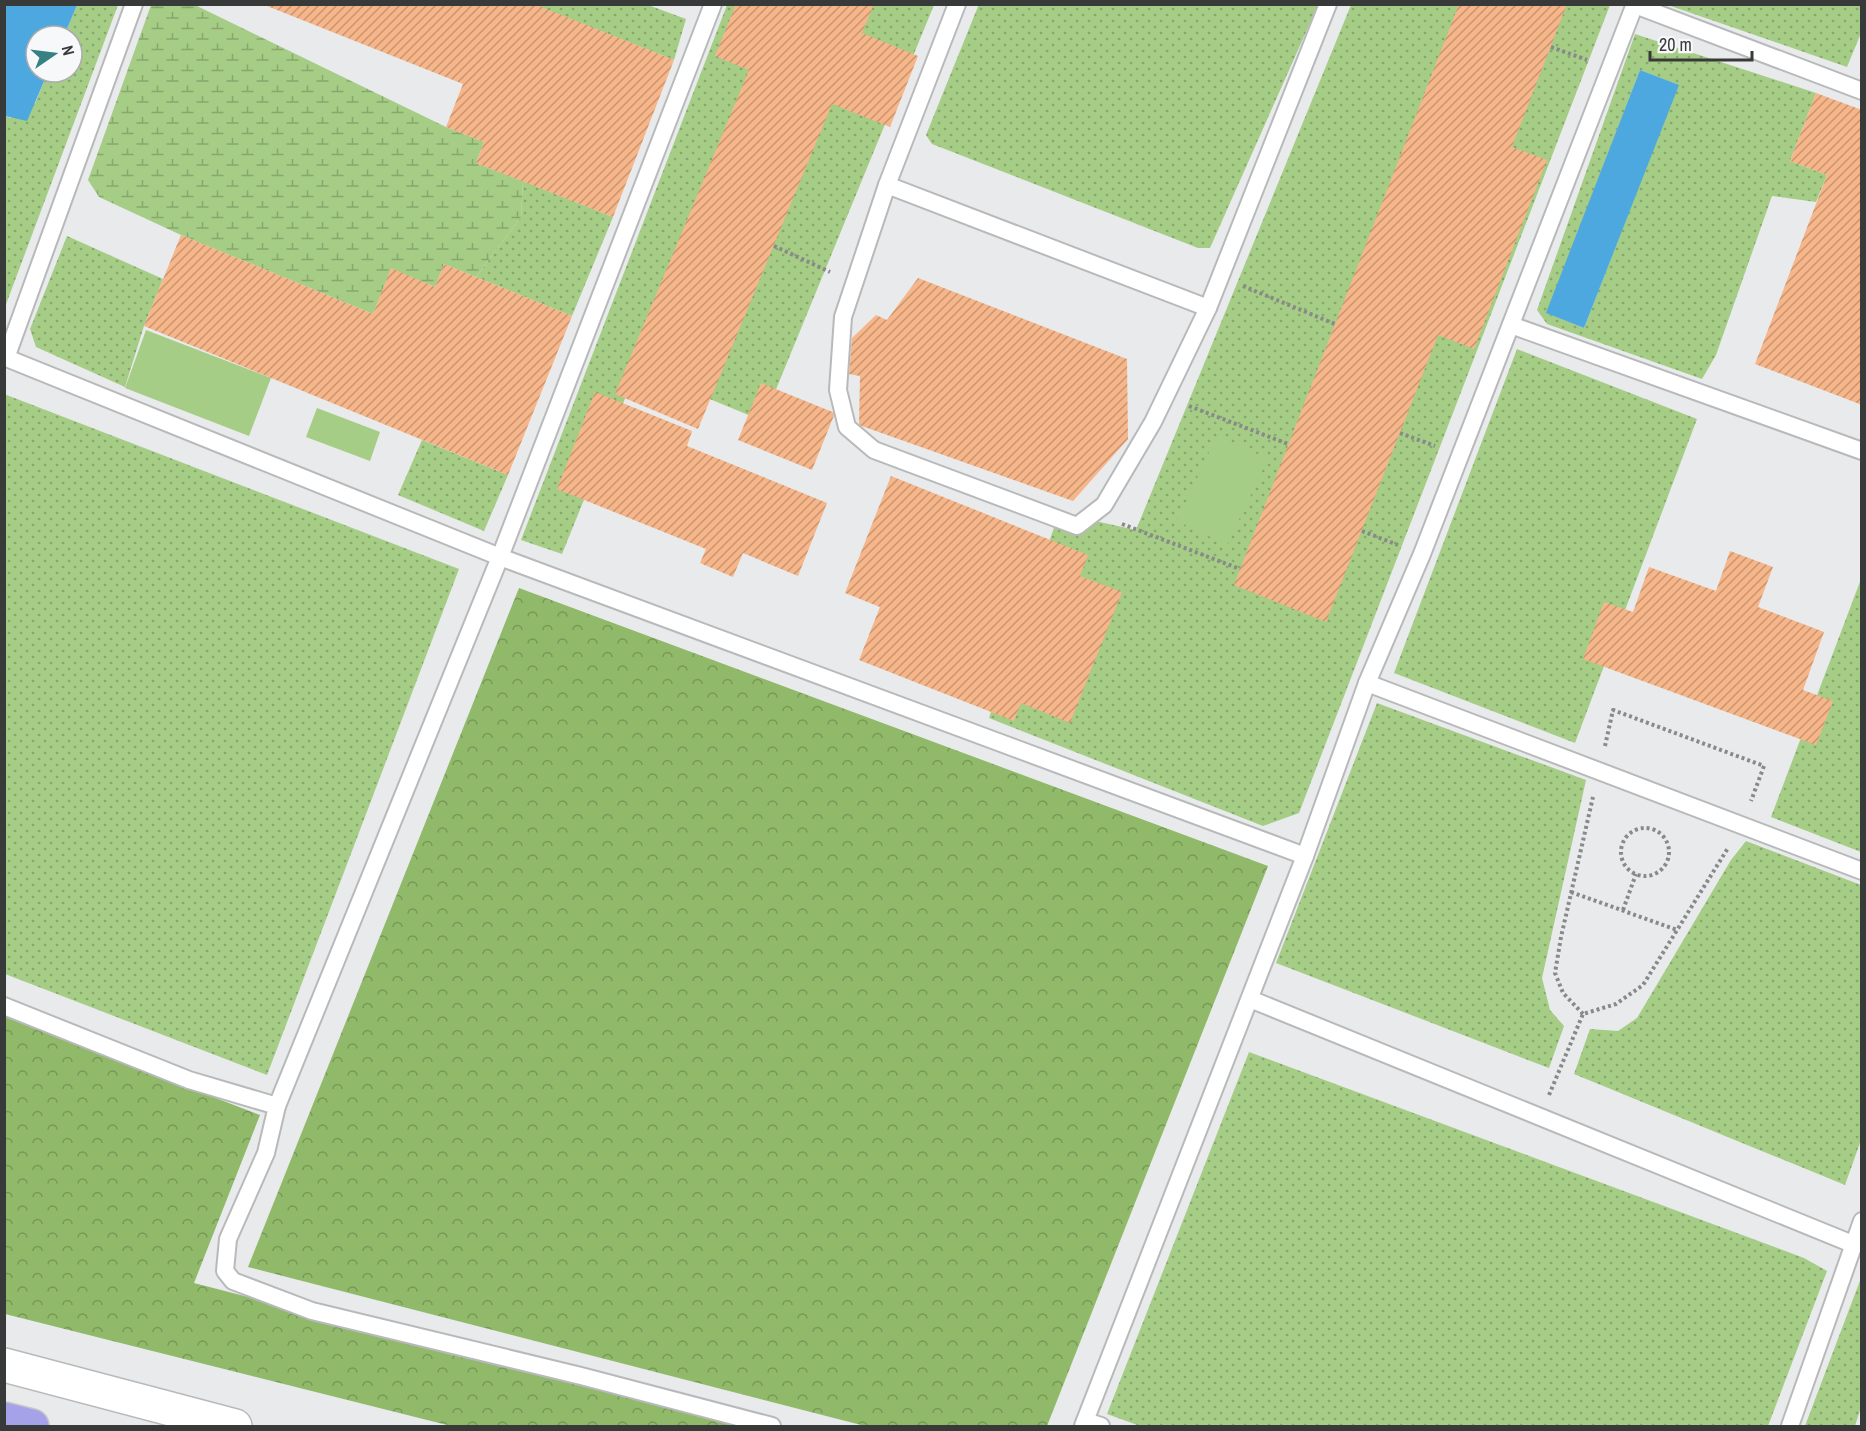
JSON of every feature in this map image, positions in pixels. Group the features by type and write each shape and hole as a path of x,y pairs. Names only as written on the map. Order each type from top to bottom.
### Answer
{"highway":[{"path":"4,1419 32,1426"}],"main road":[{"path":"4,1365 235,1426"}],"lane":[{"path":"134,4 5,357 500,557 1305,856"},
{"path":"957,4 887,185 843,317 838,390 847,427 874,450 1077,526 1104,505 1154,422 1208,308 1328,4"},
{"path":"712,5 500,557 277,1106 266,1154 228,1239 225,1271 232,1281 312,1311 581,1376 772,1426"},
{"path":"1090,1425 1305,856 1366,683 1422,554 1635,5 1862,91"},
{"path":"887,185 1208,308"},
{"path":"1511,325 1862,451"},
{"path":"1366,683 1862,871"},
{"path":"1250,999 1855,1245"},
{"path":"4,1006 189,1080 277,1106"},
{"path":"1790,1426 1862,1221"}],"path":[{"path":"1551,46 1610,69"},
{"path":"774,246 855,283"},
{"path":"1220,276 1335,324"},
{"path":"1166,397 1288,444"},
{"path":"1400,433 1460,456"},
{"path":"1094,513 1240,569"},
{"path":"1362,531 1422,554"},
{"path":"1539,1118 1584,1014 1616,1004 1643,985 1742,826 1764,766 1613,710 1602,756"},
{"path":"1584,1014 1563,993 1555,973 1594,790"},
{"path":"1649,828 1662,836 1666,843 1668,858 1664,866 1652,875 1636,874 1624,863 1621,848 1628,835 1635,830 1649,828"},
{"path":"1623,910 1636,874"},
{"path":"1571,892 1677,930"}],"green space":[{"path":"193,4 446,127 484,142 476,163 523,181 521,217 476,277 444,264 435,287 391,269 373,314 181,235 99,197 88,180 151,5"},
{"path":"979,4 1318,5 1210,248 1198,248 932,144 926,135"},
{"path":"77,5 118,5 5,307 5,116 10,118 35,103 43,84 84,84 84,24 69,24"},
{"path":"534,5 648,5 686,19 674,60"},
{"path":"727,5 934,5 763,421 637,369 562,554 521,540"},
{"path":"1351,5 1610,5 1299,813 1263,826 989,718 1059,513 1136,530"},
{"path":"1668,5 1861,5 1861,33 1847,67"},
{"path":"1635,34 1816,93 1790,161 1827,175 1816,202 1772,196 1716,355 1702,379 1547,324 1537,310","holes":["1640,70 1678,85 1584,328 1547,313"]},
{"path":"523,181 613,217 572,316 476,277 521,217"},
{"path":"67,236 163,279 144,326 125,387 36,347 30,329"},
{"path":"146,330 271,378 249,436 125,388"},
{"path":"1517,349 1697,419 1575,743 1394,673"},
{"path":"4,394 459,569 267,1075 5,974"},
{"path":"317,408 380,432 370,461 306,437"},
{"path":"1217,435 1268,459 1227,545 1177,521"},
{"path":"422,440 508,475 484,531 398,495"},
{"path":"1861,579 1861,852 1771,817"},
{"path":"519,588 1268,866 1047,1426 865,1426 248,1267"},
{"path":"1377,703 1586,780 1542,978 1550,1010 1564,1026 1549,1068 1276,963"},
{"path":"1746,841 1861,885 1861,1140 1845,1185 1574,1074 1590,1029 1618,1031 1637,1018 1731,860"},
{"path":"5,1017 260,1115 194,1283 752,1426 451,1426 5,1314"},
{"path":"1249,1052 1804,1258 1827,1271 1768,1426 1140,1426 1107,1414"},
{"path":"1861,1278 1862,1404 1855,1426 1805,1426"}],"water":[{"path":"4,5 77,5 69,24 24,24 24,84 43,84 27,121 5,116"},
{"path":"1640,70 1679,85 1584,328 1546,313"}],"building":[{"path":"262,4 534,4 674,60 613,217 476,163 484,142 446,127 463,84"},
{"path":"736,4 874,4 862,33 918,56 890,127 832,104 698,429 615,394 749,70 715,56"},
{"path":"1459,4 1567,4 1512,147 1547,160 1474,349 1438,335 1326,622 1234,585"},
{"path":"1816,93 1862,110 1862,405 1755,364 1827,175 1790,161"},
{"path":"181,235 373,314 391,268 435,287 444,264 572,316 508,475 144,326"},
{"path":"918,278 1127,359 1128,439 1073,501 859,425 860,376 849,374 852,338 876,315 887,320"},
{"path":"761,383 835,413 812,470 738,440"},
{"path":"595,392 692,431 687,446 827,503 798,576 743,553 733,577 700,563 706,549 557,489"},
{"path":"891,476 1088,555 1080,576 1122,592 1070,723 1021,703 1014,721 859,660 880,607 845,593"},
{"path":"1730,551 1773,567 1758,607 1824,632 1803,690 1833,701 1816,745 1583,659 1604,602 1633,612 1649,567 1716,591"}]}
